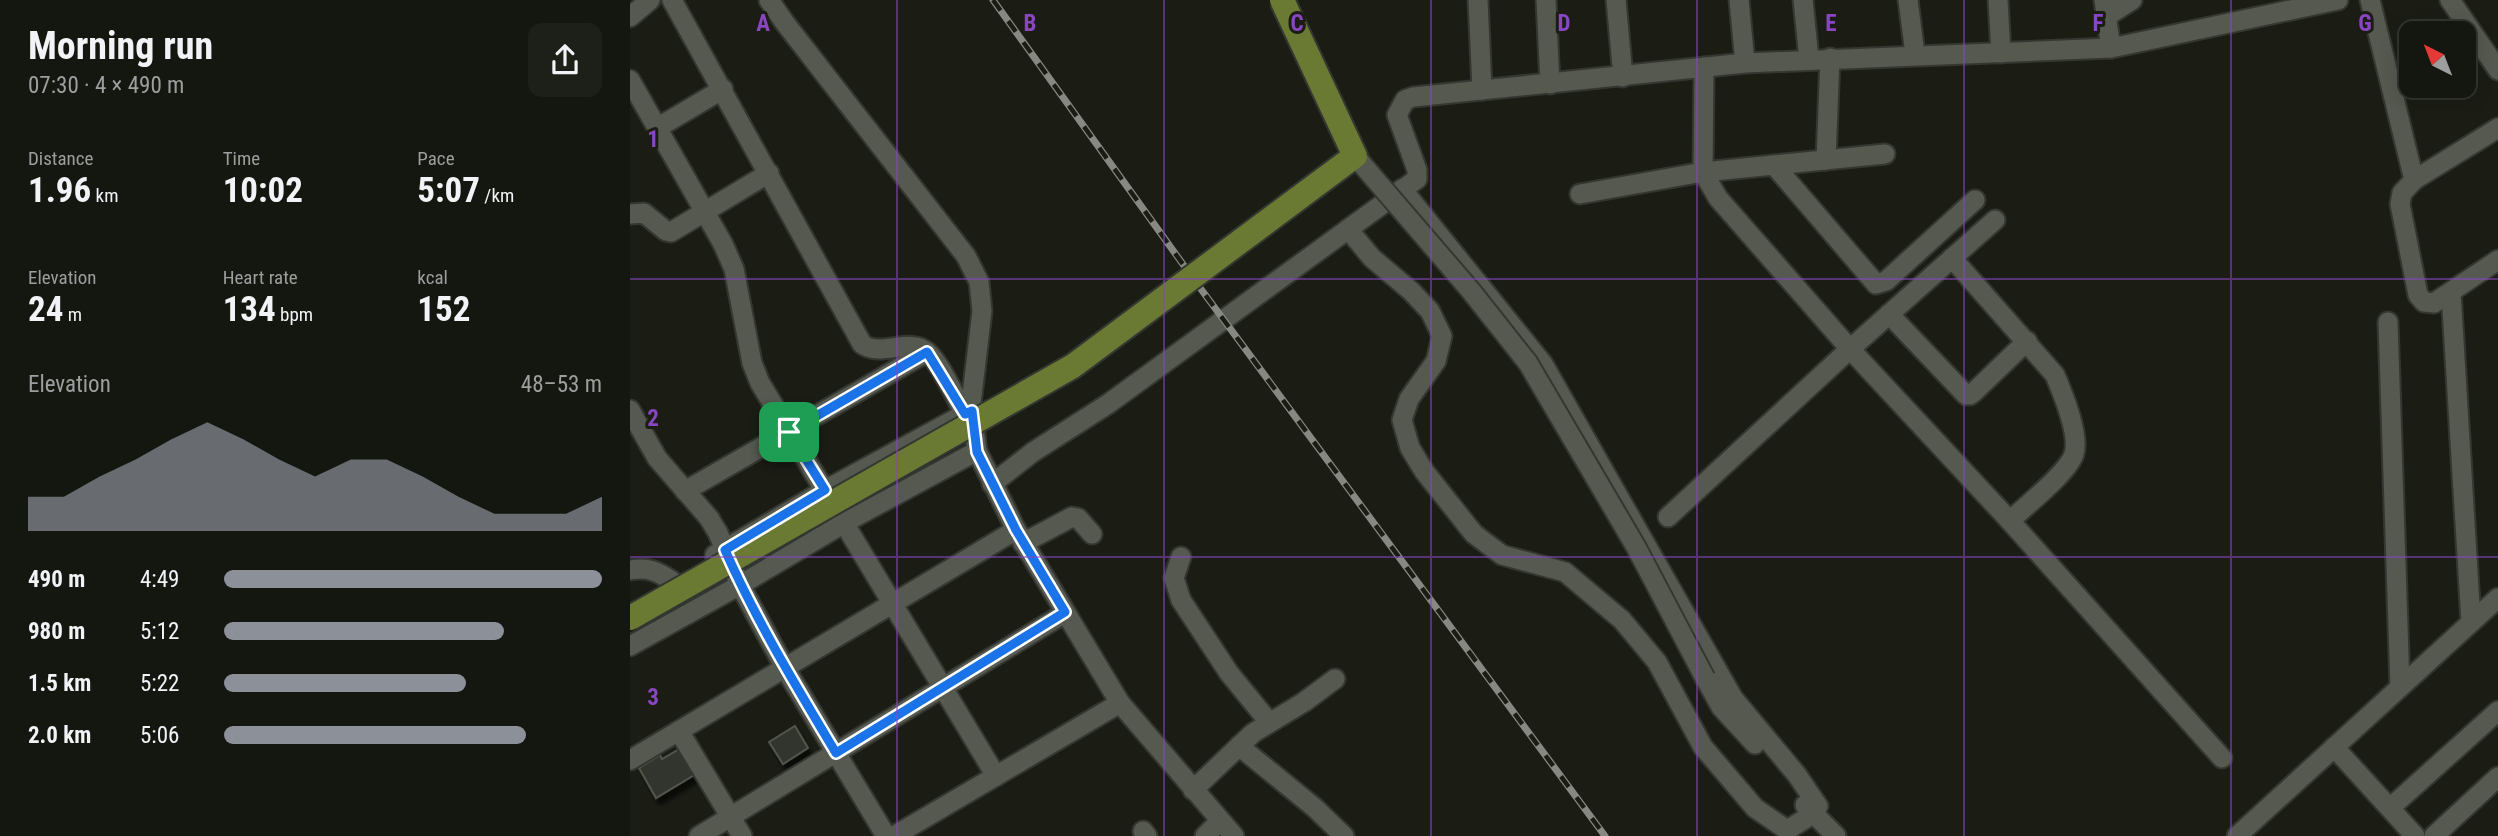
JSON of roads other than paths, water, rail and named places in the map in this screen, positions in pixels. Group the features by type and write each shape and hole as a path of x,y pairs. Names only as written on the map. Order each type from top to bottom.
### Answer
{"main road":[{"path":"630,618 1073,366 1355,156 1282,0"}],"street":[{"path":"630,17 650,0"},
{"path":"672,0 862,344 871,349 914,347 927,352 968,412"},
{"path":"769,0 971,265 979,282 982,311 968,412 977,452 1019,537 1121,703 1227,829 1205,836"},
{"path":"1478,0 1482,90"},
{"path":"1546,0 1550,84"},
{"path":"1616,0 1623,77"},
{"path":"1739,0 1745,63"},
{"path":"1803,0 1809,60"},
{"path":"1908,0 1915,54"},
{"path":"1998,0 2001,53"},
{"path":"2111,48 2105,8 2132,0"},
{"path":"992,484 1034,452 1117,397 1417,179 1418,175 1398,122 1399,108 1405,100 1413,97 1745,63 2111,48 2338,0"},
{"path":"2370,0 2414,180"},
{"path":"2455,2 2498,70"},
{"path":"1826,160 1830,58"},
{"path":"1704,68 1703,172 1718,198 1850,349 2010,521 2222,758"},
{"path":"630,80 723,244 734,269 752,363 760,383 996,776"},
{"path":"657,128 723,89"},
{"path":"2498,128 2414,180 2402,193 2400,204 2418,295 2424,302 2434,303 2498,260"},
{"path":"1580,194 1703,172 1885,154"},
{"path":"1355,156 1471,291 1528,363 1636,547 1721,707 1813,814 1836,836"},
{"path":"1774,165 1877,284 1886,281 1975,200"},
{"path":"630,214 645,213 671,232 769,173"},
{"path":"1348,229 1372,258 1430,311 1442,336 1436,361 1409,399 1402,421 1410,448 1424,471 1474,534 1502,555 1565,572 1622,620 1657,662 1703,747 1755,808 1787,830 1813,814 1818,806 1797,775 1733,698 1543,363 1402,190"},
{"path":"1668,517 1995,220"},
{"path":"1952,258 2056,375 2075,444 2075,453 2066,469 2010,521"},
{"path":"2451,292 2471,622"},
{"path":"1889,314 1966,395 1975,392 2027,341"},
{"path":"2388,322 2400,687"},
{"path":"685,491 927,352"},
{"path":"630,410 657,458 709,518 740,585 785,668 886,836"},
{"path":"630,605 825,490 968,412"},
{"path":"630,646 844,523 977,452"},
{"path":"630,760 892,604 1019,537 1072,517 1078,518 1093,534"},
{"path":"1181,557 1174,579 1181,600 1224,666 1269,722"},
{"path":"630,570 656,570 672,581"},
{"path":"2237,836 2498,598"},
{"path":"699,836 1065,612"},
{"path":"1193,790 1239,746 1269,722 1304,702 1335,679"},
{"path":"894,836 1121,703"},
{"path":"2390,808 2498,711"},
{"path":"679,731 743,836"},
{"path":"1239,746 1345,836"},
{"path":"2334,747 2415,836"},
{"path":"2434,836 2498,777"}],"railway":[{"path":"993,0 1195,281 1605,836"}]}
